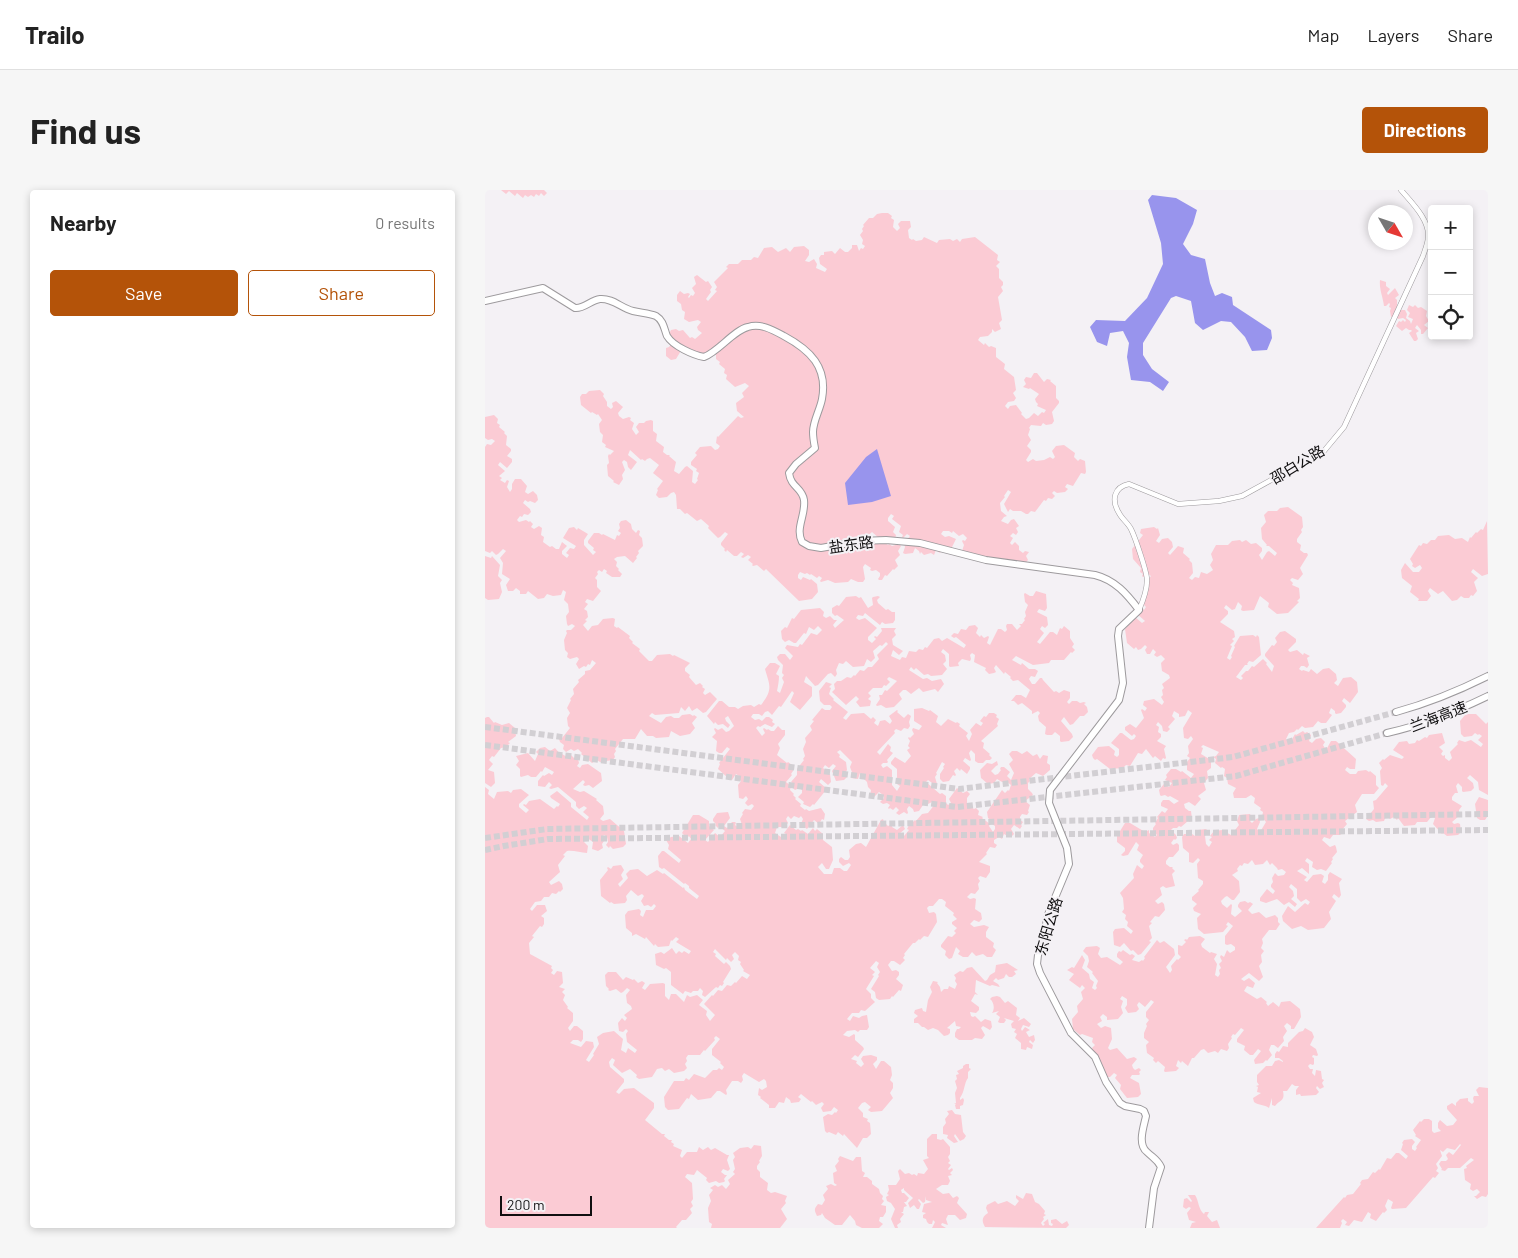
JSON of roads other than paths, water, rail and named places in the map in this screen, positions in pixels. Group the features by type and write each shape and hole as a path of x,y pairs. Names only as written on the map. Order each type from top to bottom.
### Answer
{"highway":[{"name":"盐东路","path":"485,301 543,288 575,308 599,299 612,301 632,311 654,315 663,324 670,340 697,356 704,357 747,327 759,325 772,330 806,350 817,363 823,377 822,398 813,431 815,448 796,464 789,473 790,480 803,497 804,505 799,531 802,542 809,546 821,548 877,540 920,543 986,560 1095,575 1114,583 1139,610"},
{"name":"东阳公路","path":"1139,610 1119,629 1118,636 1123,683 1119,700 1050,790 1049,803 1067,848 1069,864 1047,918 1037,964 1039,973 1071,1033 1095,1057 1106,1082 1120,1103 1139,1109 1146,1116 1142,1145 1146,1152 1158,1161 1161,1167 1154,1188 1149,1228"},
{"name":"兰海高速","path":"1396,712 1455,692 1488,676"},
{"name":"兰海高速","path":"1387,734 1453,713 1488,696"}],"street":[{"name":"邵白公路","path":"1139,610 1144,597 1147,579 1131,529 1119,513 1115,503 1117,490 1121,486 1129,484 1179,504 1219,501 1242,496 1324,451 1344,427 1423,256 1429,236 1426,224 1401,190"}],"tunnel":[{"path":"485,727 959,789 1233,757 1396,712"},
{"path":"485,745 957,807 1236,776 1387,733"},
{"path":"485,838 547,829 1488,814"},
{"path":"485,850 548,839 1488,830"}]}
